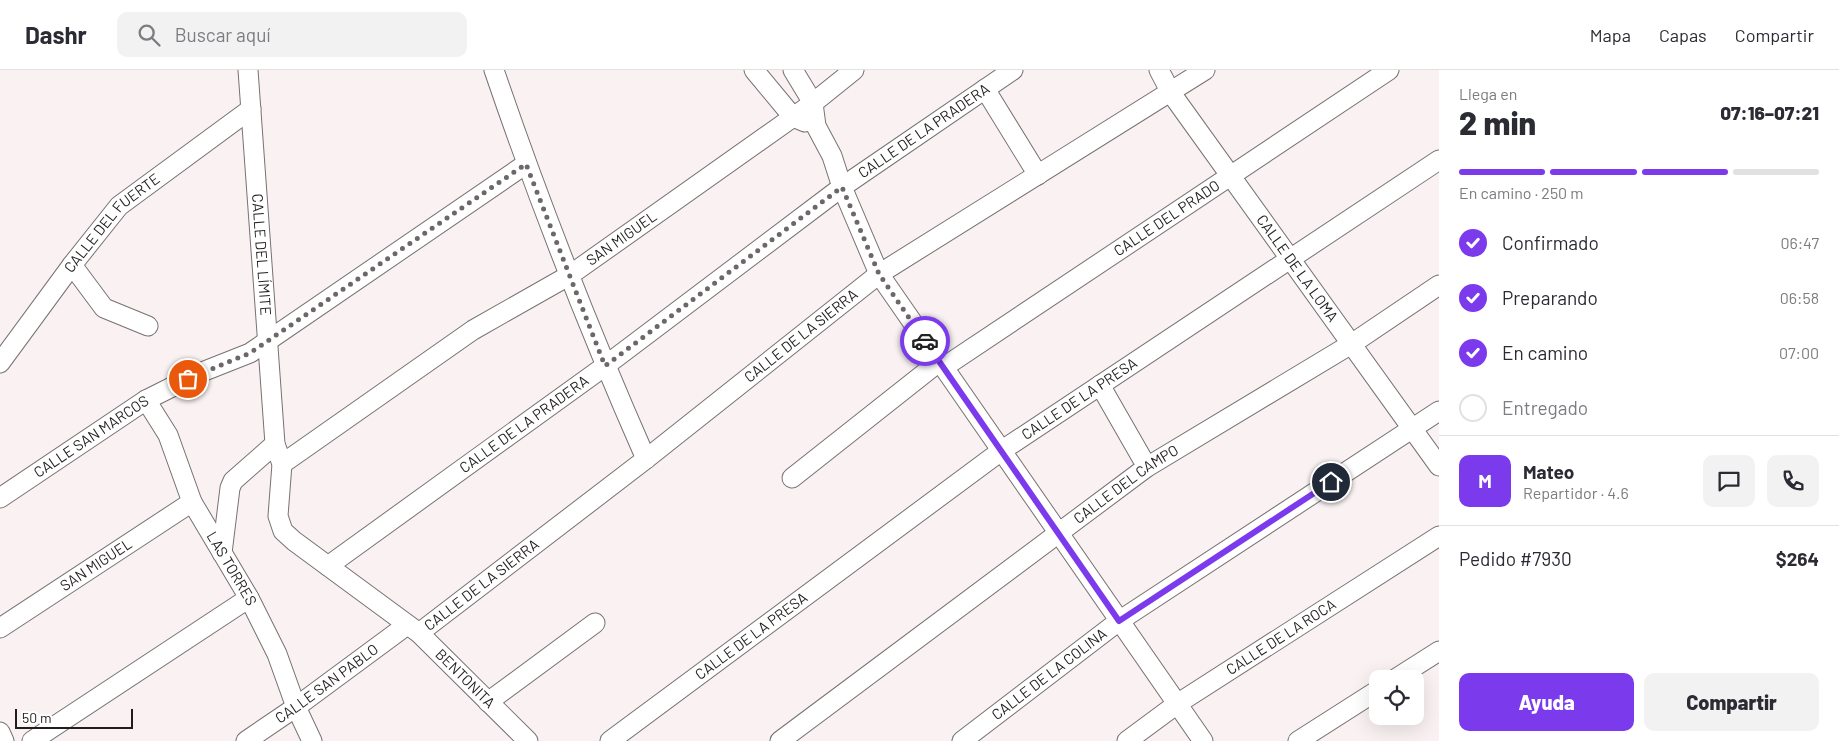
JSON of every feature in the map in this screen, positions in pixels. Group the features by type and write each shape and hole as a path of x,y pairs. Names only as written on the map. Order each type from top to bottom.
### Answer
{"street":[{"name":"CALLE DEL LÍMITE","path":"248,70 275,444 282,464 278,516 283,531 328,566"},
{"path":"494,70 526,164 605,366 646,460"},
{"path":"754,70 793,117 816,126"},
{"path":"793,70 813,103 816,126 832,156 842,187 879,274 1203,741"},
{"name":"SAN MIGUEL","path":"282,464 473,330 570,275 813,103 854,70"},
{"name":"CALLE DE LA PRADERA","path":"328,566 605,366 842,187 1013,70"},
{"name":"CALLE DE LA LOMA","path":"1159,70 1171,93 1292,258 1439,466"},
{"name":"CALLE DE LA SIERRA","path":"413,629 646,460 879,274 1205,70"},
{"name":"CALLE DEL PRADO","path":"792,478 942,364 1389,70"},
{"path":"985,89 1038,175"},
{"name":"CALLE DEL FUERTE","path":"0,363 72,265 119,206 251,109"},
{"name":"CALLE DE LA PRESA","path":"610,741 1001,451 1439,160"},
{"name":"CALLE SAN MARCOS","path":"0,498 146,400 202,372 250,353 526,164"},
{"path":"72,265 104,308 148,326"},
{"name":"CALLE DEL CAMPO","path":"780,741 1147,468 1353,344 1439,284"},
{"path":"1100,385 1147,468"},
{"name":"LAS TORRES","path":"146,400 168,434 192,502 249,598 277,654 296,707 312,741"},
{"name":"CALLE DE LA COLINA","path":"962,741 1119,621 1439,411"},
{"path":"222,553 230,488 233,481 275,444"},
{"name":"SAN MIGUEL","path":"0,628 192,502"},
{"name":"CALLE DE LA ROCA","path":"1127,741 1177,704 1439,536"},
{"name":"BENTONITA","path":"328,566 413,629 528,741"},
{"path":"32,741 249,598"},
{"path":"488,702 595,623"},
{"name":"CALLE SAN PABLO","path":"246,741 413,629"},
{"path":"1409,670 1439,651"},
{"path":"1298,741 1369,696"},
{"path":"0,732 4,741"}],"way so far":[{"path":"188,379 250,353 526,164 605,366 842,187 879,274 925,341"}],"route":[{"path":"925,341 1119,621 1331,482"}]}
